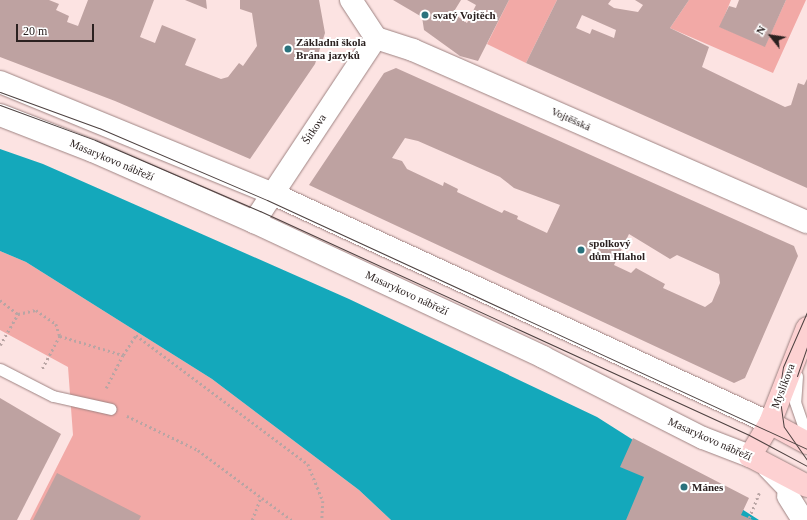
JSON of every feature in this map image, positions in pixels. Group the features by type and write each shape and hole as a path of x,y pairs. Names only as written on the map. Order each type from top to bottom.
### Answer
{"street":[{"path":"351,0 376,38"},
{"name":"Šítkova","path":"254,222 271,193 376,38"},
{"name":"Vojtěšská","path":"376,38 412,50 807,222"},
{"path":"0,82 271,193 770,423 807,443"},
{"name":"Masarykovo nábřeží","path":"0,116 93,151 254,222 543,357 703,438 750,456 798,491"},
{"name":"Myslíkova","path":"750,456 770,423 806,329"},
{"path":"798,491 803,520"}],"lane":[{"path":"806,329 794,394 799,421 807,436"},
{"path":"0,369 53,396 111,408"}],"path":[{"path":"0,300 18,314"},
{"path":"0,344 18,314 36,310 46,315 60,336 123,355"},
{"path":"96,405 123,355 136,335 308,464 323,501 322,520"},
{"path":"33,386 60,336"},
{"path":"111,408 198,450 292,520"},
{"path":"749,518 762,487"},
{"path":"252,520 261,497"}],"shaded area":[{"path":"509,0 557,0 526,63 487,44"},
{"path":"689,0 731,0 720,27 765,46 786,0 806,0 773,73 670,28"},
{"path":"0,251 26,262 212,379 359,490 391,520 30,520 73,435 68,367 0,330"}],"water":[{"path":"0,149 43,164 349,299 597,417 759,520 391,520 359,490 212,379 26,262 0,251"}],"building":[{"path":"0,0 49,0 59,4 56,10 69,16 67,22 78,26 88,0 154,0 140,37 155,43 162,25 196,39 185,65 221,79 228,77 239,63 243,66 257,46 252,13 240,9 240,0 319,0 325,33 315,64 250,159 115,101 0,57"},
{"path":"185,0 206,0 207,9"},
{"path":"393,0 461,0 453,13 467,23 476,5 467,0 509,0 478,61 460,56 424,30 422,17"},
{"path":"557,0 611,0 608,4 614,8 638,12 643,5 635,0 689,0 670,28 709,47 702,67 785,107 791,105 798,83 804,85 807,79 807,188 526,63","holes":["582,15 616,30 614,38 592,29 590,34 576,28"]},
{"path":"739,0 786,0 765,47 719,27 729,6 736,8"},
{"path":"396,68 794,246 798,256 745,378 734,383 309,185 384,73","holes":["405,138 418,141 500,177 514,188 560,205 547,233 517,219 518,216 504,210 502,213 457,192 458,189 444,182 443,186 407,169 402,161 392,158","629,234 670,259 677,255 719,274 720,283 712,302 705,307 663,288 665,284 636,268 631,273 614,265"]},
{"path":"0,398 61,434 17,520 0,520"},
{"name":"Mánes","path":"633,438 749,498 741,515 753,520 626,520 644,477 620,467"},
{"path":"57,473 141,516 139,520 33,520"}],"tram line":[{"path":"0,92 99,128 267,200 807,449"},
{"path":"0,105 95,140 260,211 749,435 807,466"},
{"path":"807,312 783,367 779,393 784,427 807,460"},
{"path":"797,376 807,347"}],"place":[{"name":"svatý Vojtěch","path":"425,15"},
{"name":"Základní škola Brána jazyků","path":"288,49"},
{"name":"spolkový dům Hlahol","path":"581,250"},
{"name":"Mánes","path":"684,487"}]}
